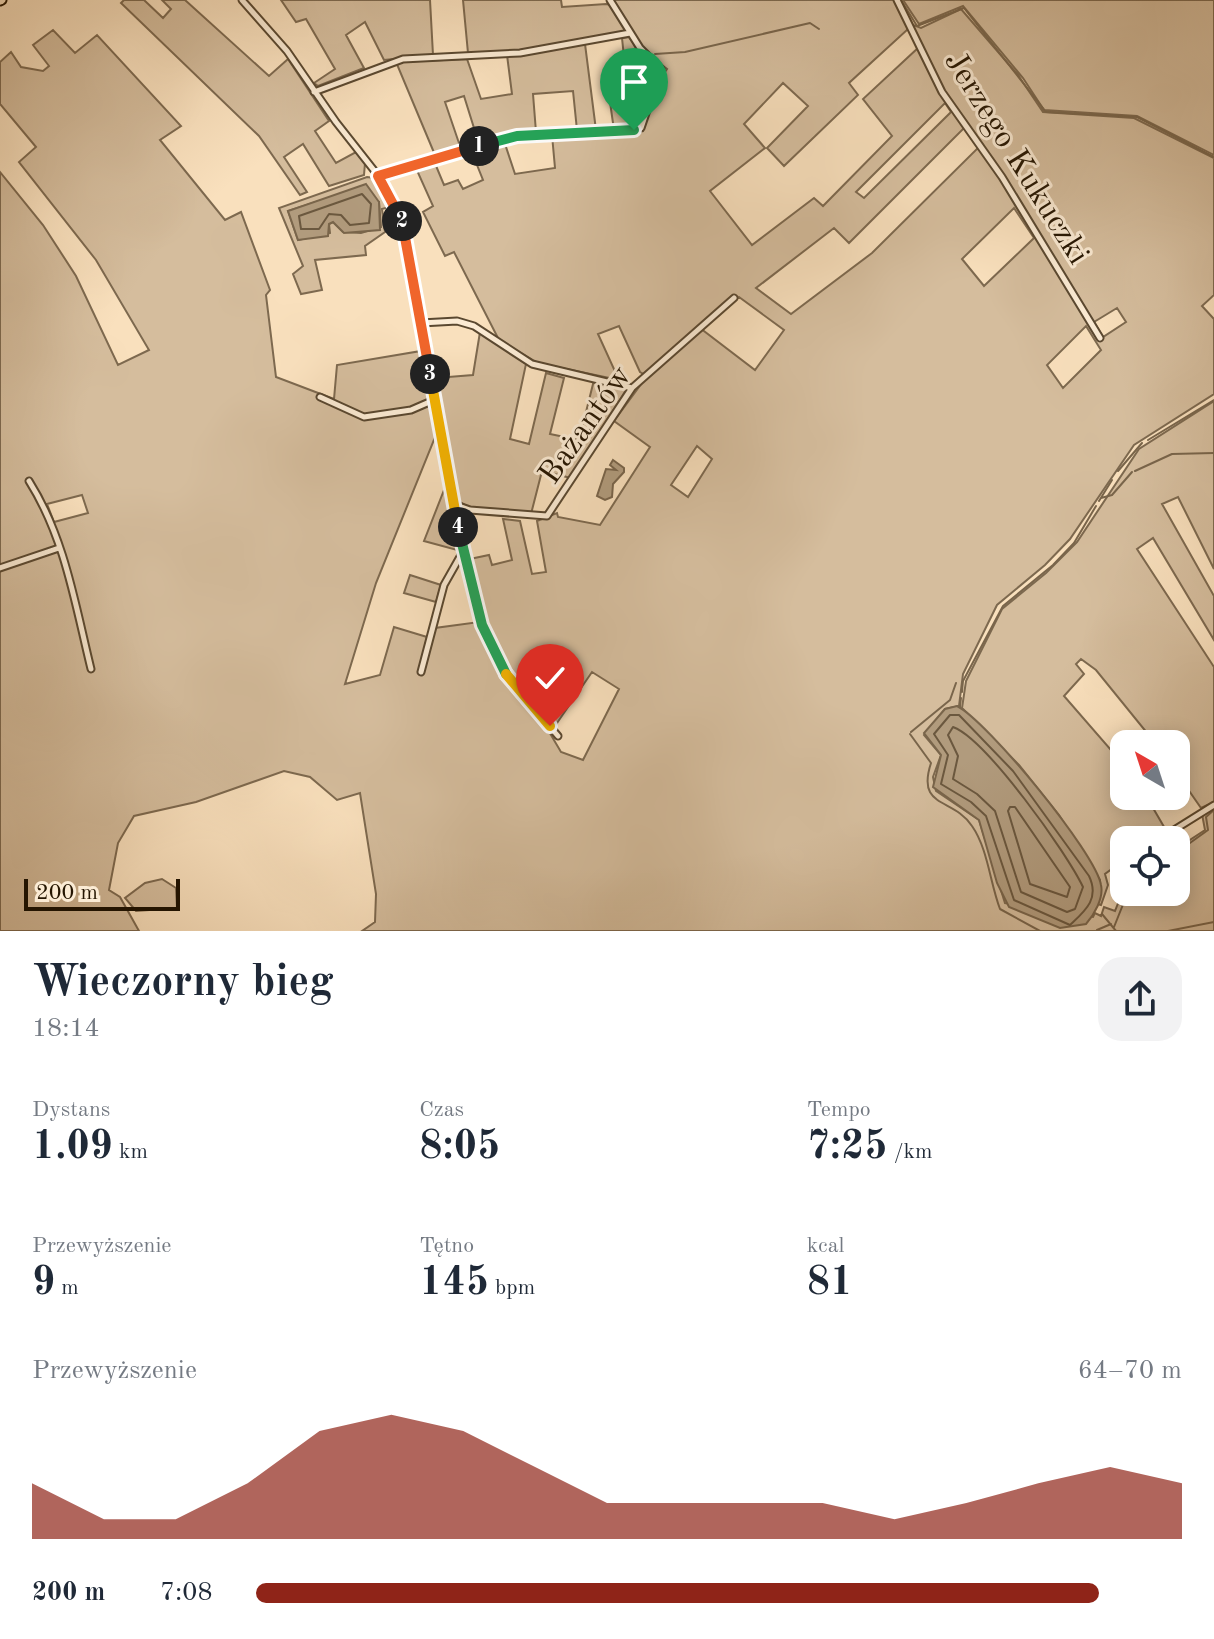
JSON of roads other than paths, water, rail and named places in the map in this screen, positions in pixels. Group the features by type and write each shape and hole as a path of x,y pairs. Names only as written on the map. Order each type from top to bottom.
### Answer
{"street":[{"path":"242,0 263,20 395,202 403,224 448,485 455,503 461,554 493,651 513,684 558,736"},
{"path":"378,176 517,136 639,129 645,123 661,69 630,33 610,0"},
{"name":"Jerzego Kukuczki","path":"897,0 942,92 1002,177 1100,338"},
{"path":"314,92 403,59 520,53 630,33"},
{"name":"Bażantów","path":"455,503 470,510 547,516 632,388 734,298"},
{"path":"421,323 457,321 474,326 532,364 632,388"},
{"path":"320,397 364,417 411,410 434,400"},
{"path":"29,481 43,504 59,548 91,669"},
{"path":"0,568 59,548"},
{"path":"421,672 444,585 461,554"},
{"path":"1180,826 1214,805"}],"water":[{"path":"366,184 379,202 380,230 344,233 333,222 329,224 328,236 298,240 288,211"},
{"path":"613,460 624,468 624,472 613,484 612,497 605,500 597,496 606,469 616,470 610,465"},
{"path":"957,706 991,736 1038,789 1095,869 1101,895 1086,924 1060,928 1009,907 997,883 979,820 933,787 941,755 924,733 945,709"}],"waterway":[{"path":"901,0 917,26 964,8 1046,112 1137,117 1214,157"},
{"path":"655,54 685,52 810,23 819,29"},
{"path":"1148,440 1214,400"},
{"path":"1118,471 1142,443"},
{"path":"1135,471 1172,454 1214,453"},
{"path":"1101,498 1112,495 1132,472"},
{"path":"1099,501 1112,480"},
{"path":"962,692 963,681 1003,606 1053,565 1074,543 1096,506"},
{"path":"911,732 950,700 956,683"},
{"path":"960,707 961,698"},
{"path":"910,734 931,763 928,788 932,796 964,817 977,835 1000,909 1040,931"},
{"path":"1190,843 1208,830 1206,817 1214,810"},
{"path":"1114,927 1122,906"},
{"path":"1102,914 1116,931"},
{"path":"1168,931 1214,922"},
{"path":"1097,930 1111,924"}]}
